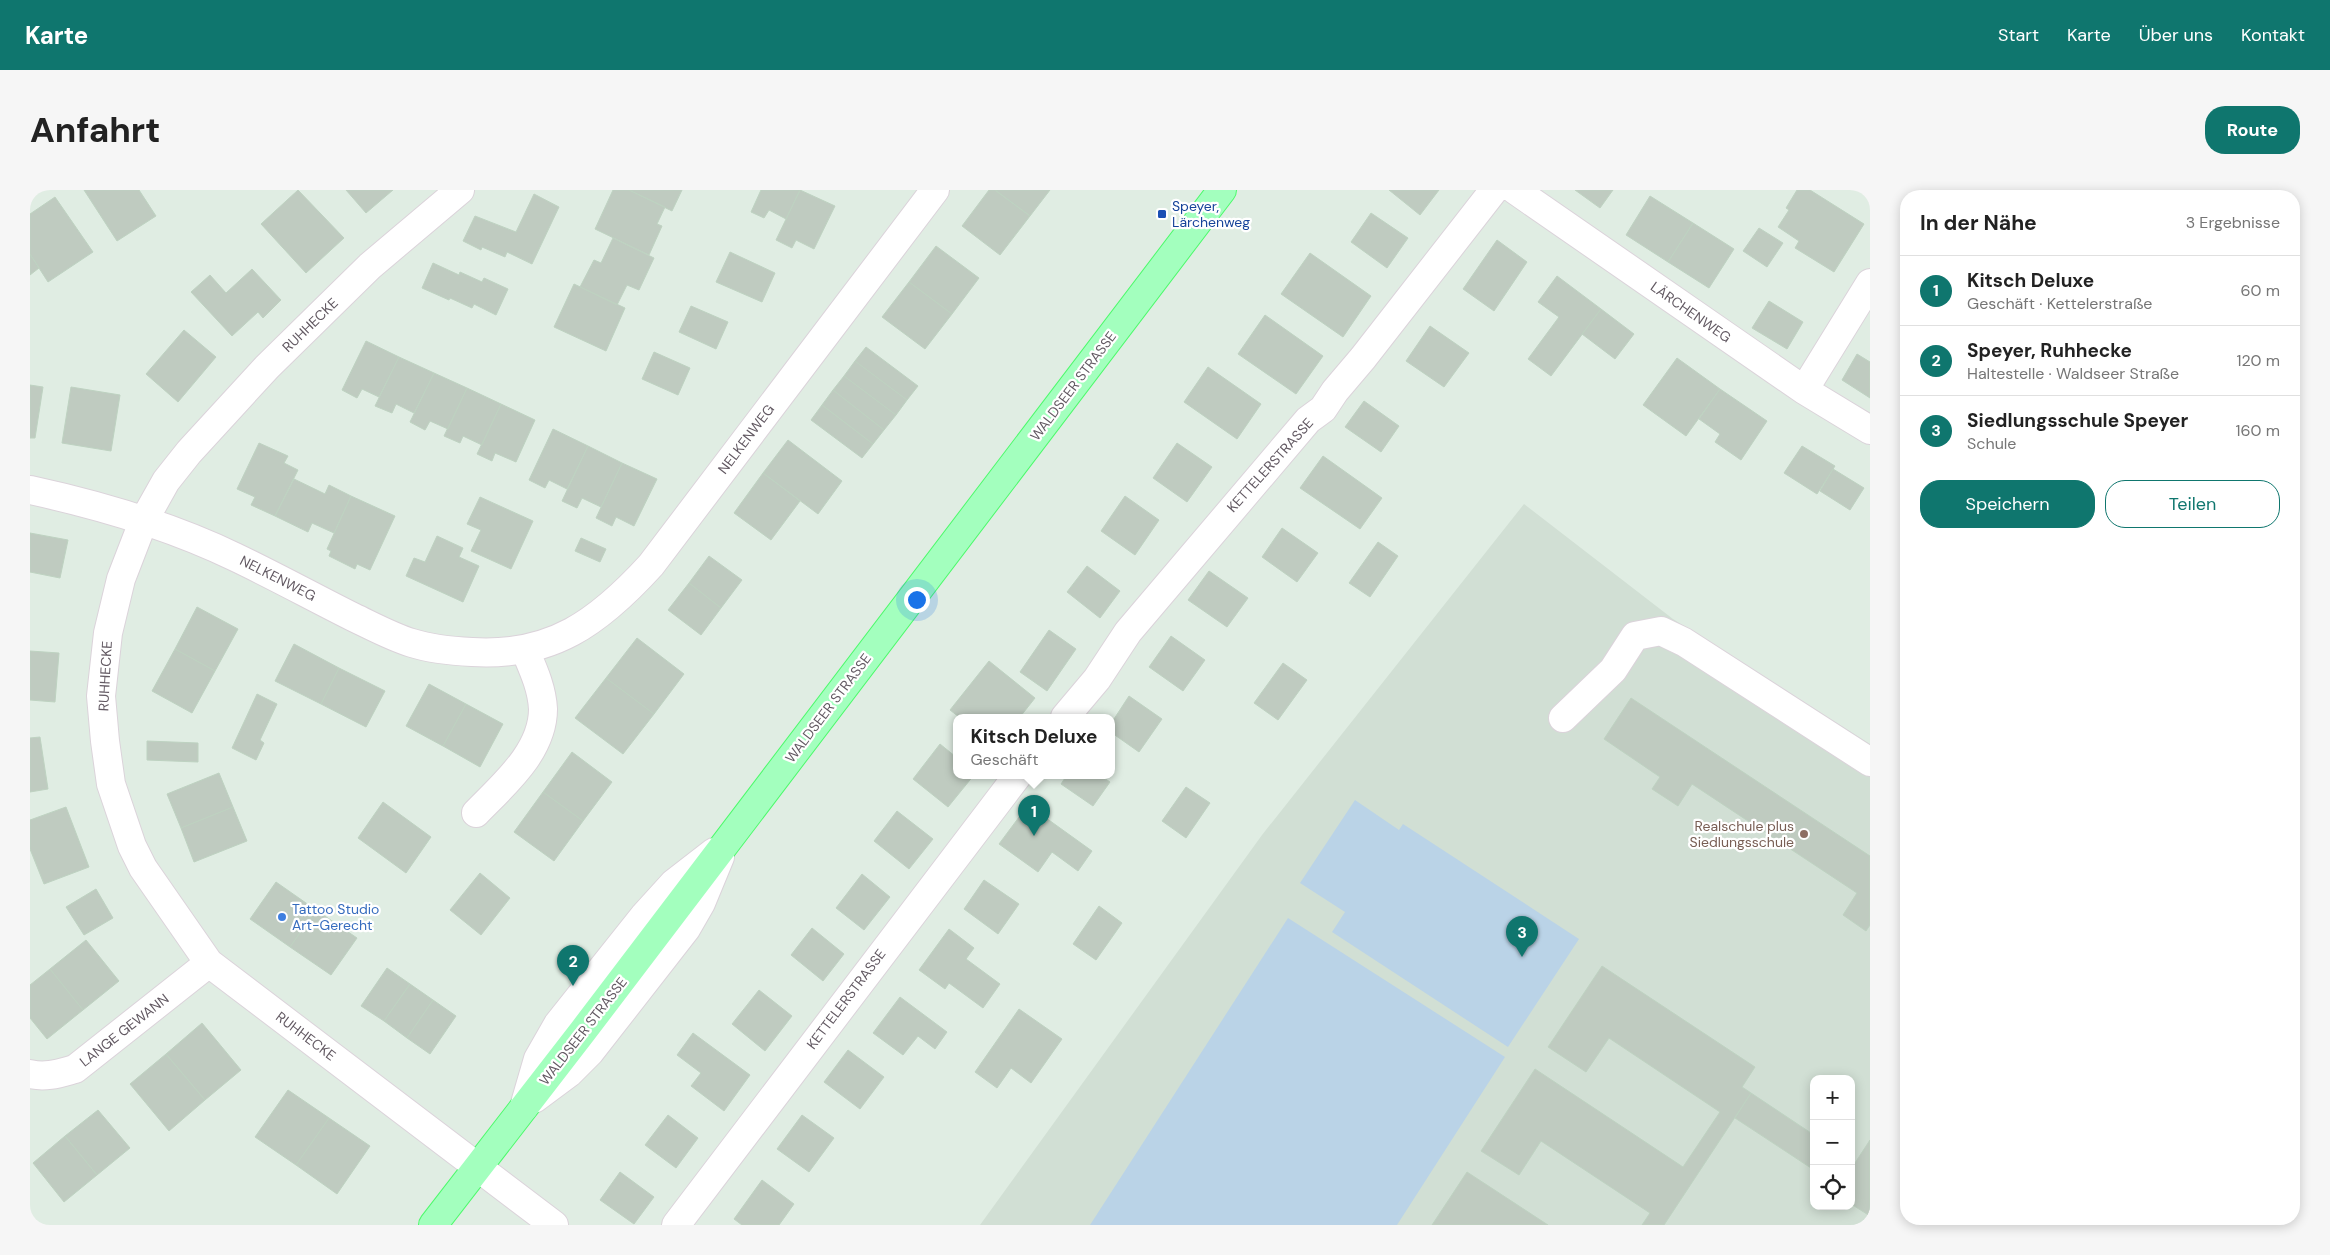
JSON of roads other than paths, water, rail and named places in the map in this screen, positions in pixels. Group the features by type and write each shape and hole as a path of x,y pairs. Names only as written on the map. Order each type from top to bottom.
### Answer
{"main road":[{"name":"WALDSEER STRASSE","path":"433,1225 726,844 1222,190"}],"street":[{"name":"RUHHECKE","path":"460,190 370,266 267,367 188,452 166,480 144,522 122,579 108,632 101,696 104,741 111,784 132,846 142,868 209,963 554,1225"},
{"name":"NELKENWEG","path":"30,490 144,522 234,556 369,625 412,643 451,651 489,653 525,650 565,637 589,622 622,596 650,565 935,190"},
{"name":"KETTELERSTRASSE","path":"1068,714 1097,679 1128,632 1170,580 1308,420 1323,409 1335,390 1363,358 1494,190"},
{"name":"LÄRCHENWEG","path":"1515,190 1804,390 1870,430"},
{"path":"1804,390 1870,283"},
{"path":"1563,718 1612,670 1635,636 1661,631 1684,642 1870,762"},
{"path":"476,813 518,770 537,738 543,709 538,679 525,650"},
{"name":"KETTELERSTRASSE","path":"676,1225 1015,779"},
{"name":"LANGE GEWANN","path":"30,1074 39,1076 76,1069 209,963"}],"place":[{"name":"Speyer, Lärchenweg","path":"1162,214"},
{"name":"Realschule plus Siedlungsschule","path":"1804,834"},
{"name":"Kitsch Deluxe","path":"1034,836"},
{"name":"Tattoo Studio Art-Gerecht","path":"282,917"},
{"name":"Siedlungsschule Speyer","path":"1522,957"},
{"name":"Speyer, Ruhhecke","path":"573,986"}]}
